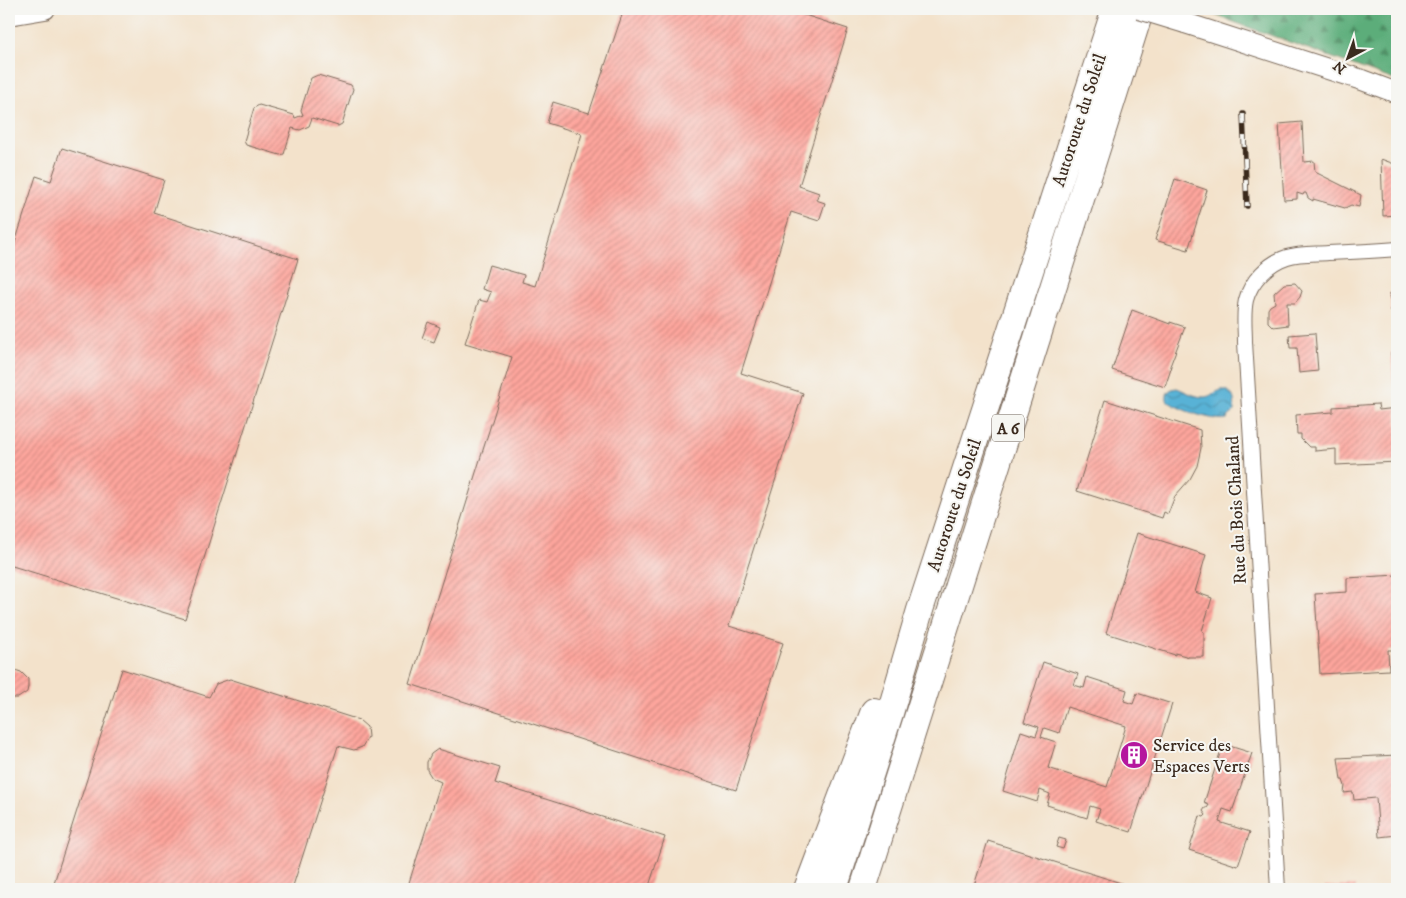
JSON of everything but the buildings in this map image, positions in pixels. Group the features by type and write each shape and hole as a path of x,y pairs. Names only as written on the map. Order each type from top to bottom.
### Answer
{"highway":[{"name":"Autoroute du Soleil","path":"834,889 890,713 920,610 1115,9"},
{"name":"Autoroute du Soleil","path":"863,889 1140,9"},
{"path":"807,889 874,710 920,610"}],"street":[{"path":"9,15 45,9"},
{"path":"1140,9 1397,93"},
{"name":"Rue du Bois Chaland","path":"1278,889 1244,314 1246,299 1255,282 1264,271 1274,263 1287,257 1303,254 1397,249"}],"green space":[{"path":"1198,9 1397,9 1397,81"}],"water":[{"path":"1177,388 1201,397 1222,390 1229,391 1233,397 1234,411 1227,419 1214,419 1186,411 1167,400 1169,391"}],"railway":[{"path":"1243,114 1247,206"}],"place":[{"name":"Service des Espaces Verts","path":"1134,755"}]}
